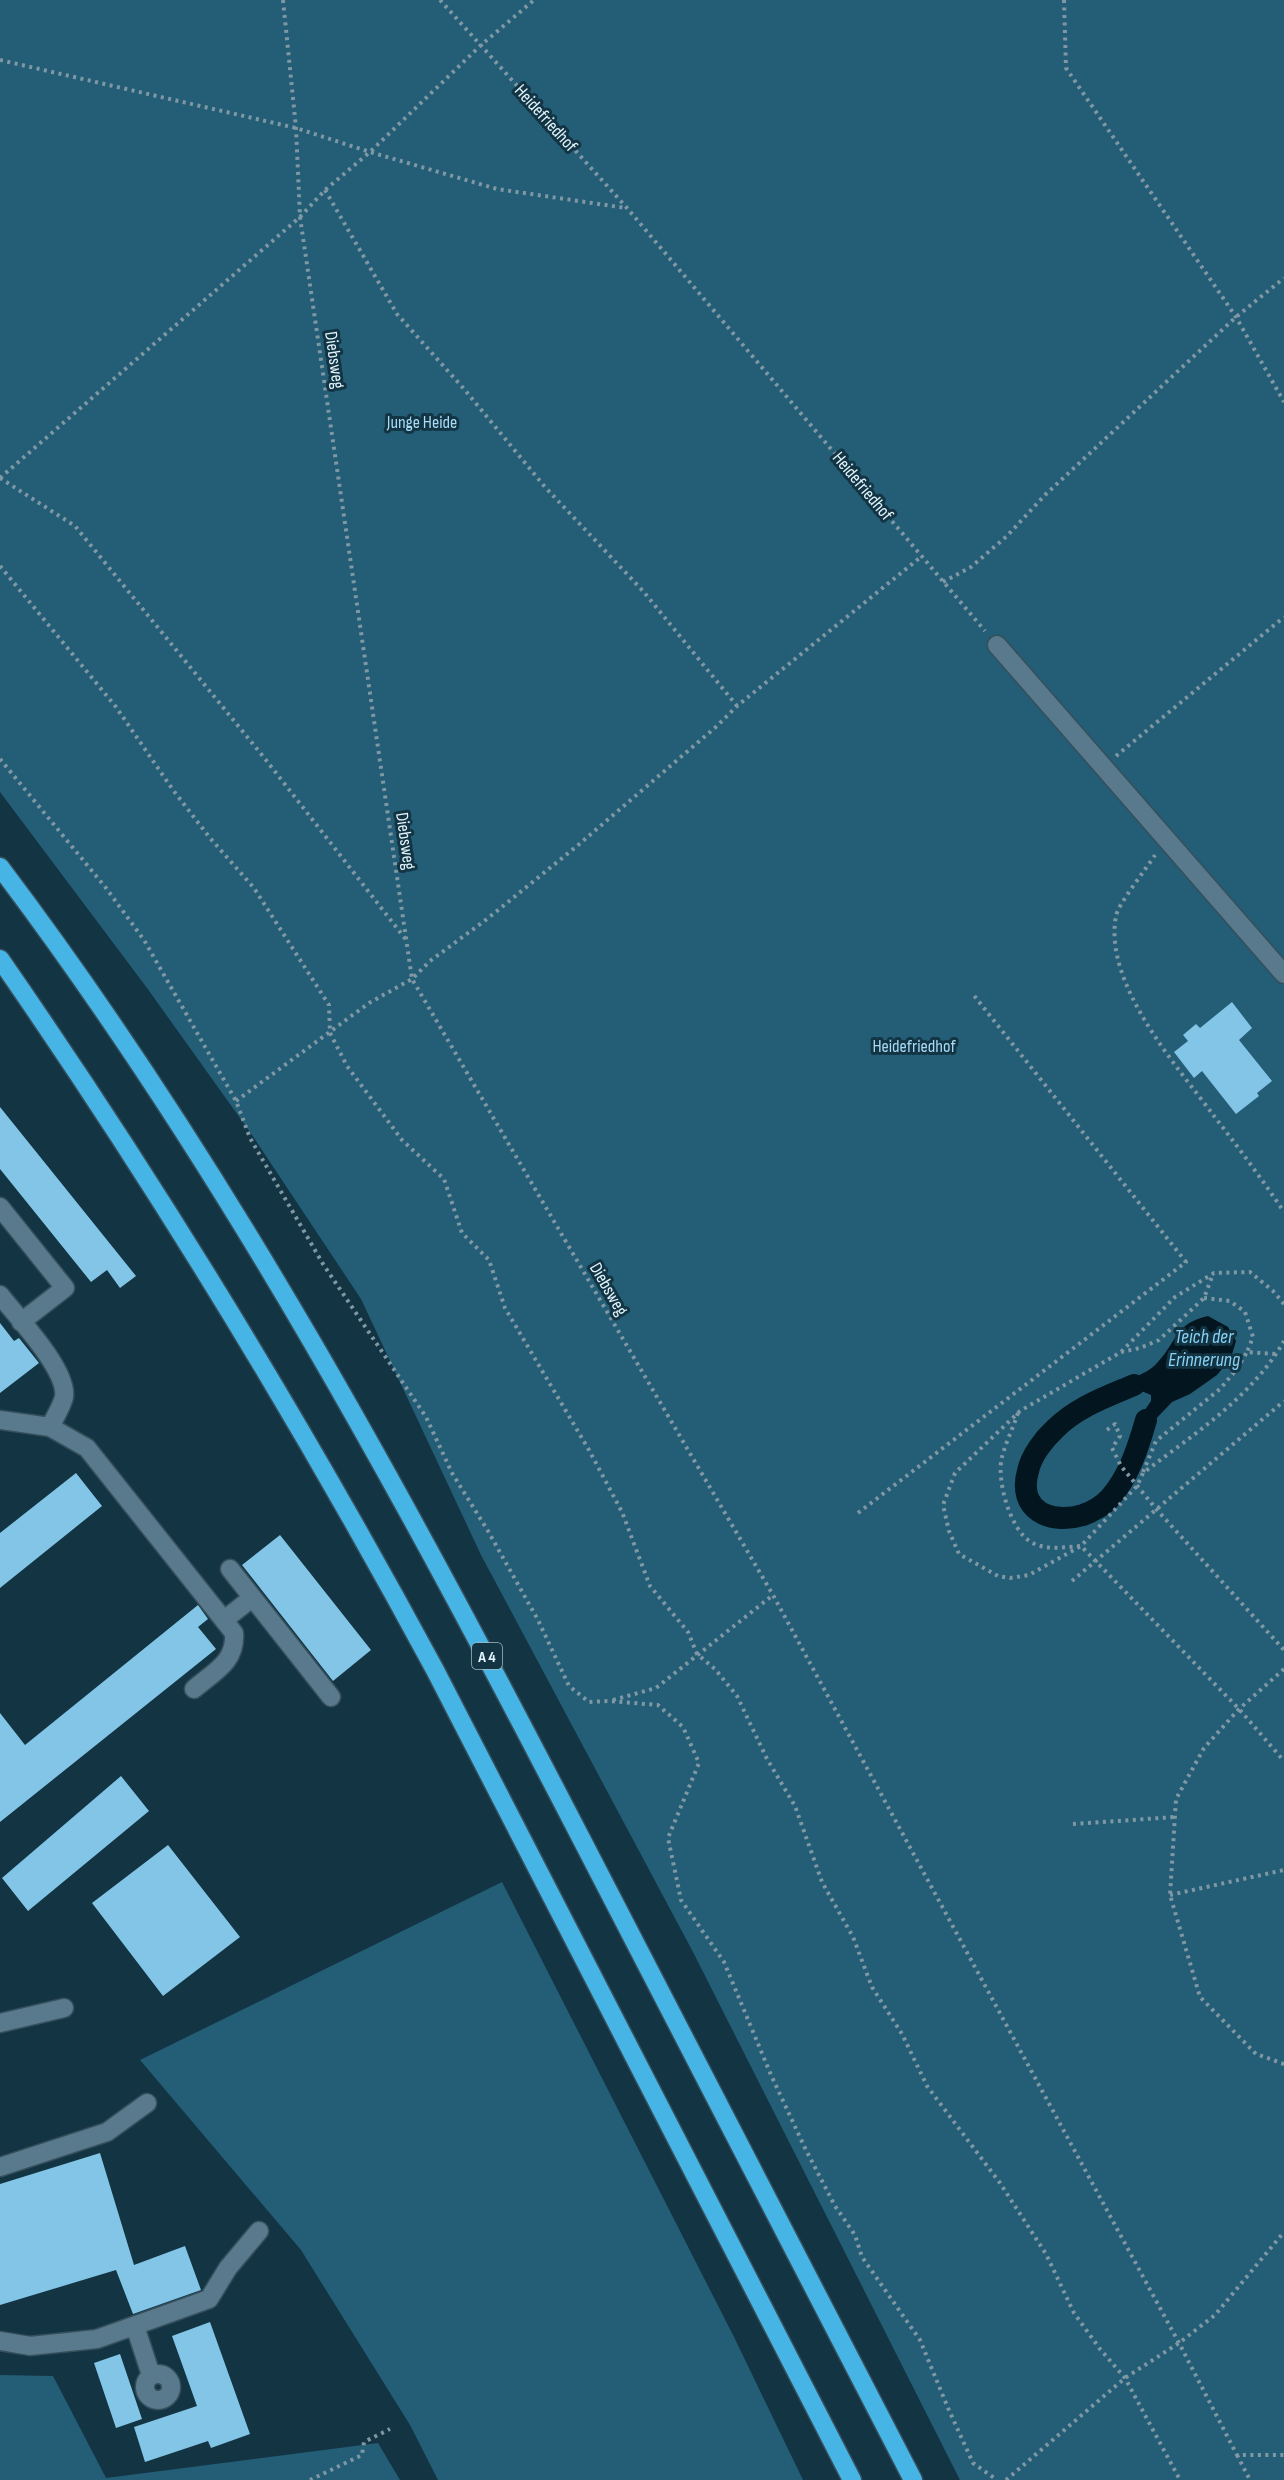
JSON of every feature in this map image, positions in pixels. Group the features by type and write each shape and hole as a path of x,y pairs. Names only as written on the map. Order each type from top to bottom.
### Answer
{"highway":[{"name":"A 4","path":"0,867 89,990 151,1082 271,1271 349,1407 496,1673 913,2480"},
{"path":"0,959 111,1122 186,1238 247,1336 374,1557 441,1681 852,2480"}],"street":[{"path":"997,645 1284,974"},
{"path":"0,1207 65,1288 21,1322"},
{"path":"0,1295 57,1368 63,1383 64,1398 50,1426"},
{"path":"0,1420 50,1426 87,1448 234,1633 235,1646 230,1659 194,1689"},
{"path":"230,1569 331,1697"},
{"path":"224,1620 252,1598"},
{"path":"0,2023 64,2008"},
{"path":"0,2167 107,2132 147,2103"},
{"path":"0,2342 30,2346 97,2339 208,2299 228,2268 259,2231"},
{"path":"135,2326 151,2375"}],"path":[{"name":"Diebsweg","path":"283,0 296,128 300,217 412,979 773,1595 1179,2343 1250,2480"},
{"name":"Heidefriedhof","path":"440,0 627,208 997,645"},
{"path":"408,941 252,742 75,526 0,478 300,217 325,190 370,152 480,45 534,0"},
{"path":"1064,0 1066,68 1236,317 1284,402"},
{"path":"0,60 296,128 497,189 627,208"},
{"path":"325,190 397,314 464,389 545,487 643,591 737,706"},
{"path":"943,582 970,567 1007,536 1045,495 1236,317 1284,278"},
{"path":"236,1101 369,1003 412,979 430,961 487,919 577,846 717,726 737,706 922,556"},
{"path":"0,566 116,707 173,790 210,838 254,888 329,1005 330,1033 347,1066 402,1140 444,1179 462,1233 489,1260 505,1308 589,1450 622,1512 650,1586 688,1632 697,1654 715,1670 737,1696 767,1759 795,1806 822,1882 852,1937 872,1987 902,2034 927,2086 1000,2183 1046,2254 1074,2313 1125,2378 1180,2480"},
{"path":"1102,767 1284,617"},
{"path":"0,759 98,879 144,940 236,1101 250,1138 323,1264 426,1418 452,1473 538,1620 569,1686 589,1702 609,1701 658,1705 683,1727 699,1763 668,1838 681,1900 724,1962 771,2075 805,2148 836,2206 855,2235 862,2258 920,2340 973,2463 997,2480"},
{"path":"1166,839 1116,915 1116,951 1129,992 1152,1033 1254,1168 1284,1212"},
{"path":"858,1512 1186,1262 972,993"},
{"path":"1204,1298 1230,1301 1245,1312 1253,1337 1246,1352 1237,1369 1220,1389 1156,1442 1137,1486 1082,1546 1029,1575 1010,1578 998,1576 959,1554 942,1505 955,1473 1020,1411 1121,1352 1175,1297 1214,1273 1250,1272 1273,1291 1284,1304"},
{"path":"1121,1352 1140,1348 1159,1340 1204,1298 1214,1273"},
{"path":"1143,1473 1218,1416 1244,1392 1277,1354 1284,1341"},
{"path":"1246,1352 1277,1354"},
{"path":"1072,1581 1284,1401"},
{"path":"1020,1411 1001,1460 1003,1493 1013,1519 1022,1534 1030,1542 1043,1548 1082,1546 1239,1708 1284,1761"},
{"path":"1107,1430 1115,1424 1120,1436 1112,1448 1131,1479 1284,1650"},
{"path":"609,1701 656,1688 773,1595"},
{"path":"1284,1669 1239,1708 1204,1748 1176,1799 1170,1895 1200,1997 1256,2054 1284,2064"},
{"path":"1073,1824 1175,1817"},
{"path":"1170,1895 1284,1869"},
{"path":"1006,2480 1125,2378 1179,2343 1215,2315 1284,2232"},
{"path":"310,2480 362,2455 364,2442 390,2429"},
{"path":"1237,2455 1284,2456"}],"green space":[{"name":"Junge Heide","path":"0,0 1284,0 1284,2480 960,2480 693,1952 481,1555 361,1299 250,1132 147,988 0,792"},
{"path":"502,1882 734,2337 803,2480 438,2480 410,2425 301,2250 140,2060"},
{"path":"0,2375 53,2376 106,2478 378,2443 400,2480 0,2480"}],"water":[{"name":"Teich der Erinnerung","path":"1208,1316 1228,1327 1236,1341 1231,1358 1217,1375 1190,1394 1172,1402 1152,1423 1142,1414 1151,1401 1151,1395 1137,1388 1133,1378 1155,1365 1189,1323"}],"building":[{"path":"1232,1002 1252,1028 1239,1040 1272,1081 1257,1093 1259,1096 1236,1114 1202,1071 1194,1078 1174,1052 1188,1041 1183,1035 1196,1024 1200,1028"},
{"path":"0,1107 136,1276 120,1288 107,1270 91,1282 0,1169"},
{"path":"0,1323 14,1341 19,1338 39,1363 0,1393"},
{"path":"76,1473 102,1506 0,1588 0,1533"},
{"path":"280,1535 371,1650 333,1681 242,1565"},
{"path":"198,1605 208,1619 198,1627 216,1649 0,1822 0,1713 25,1745"},
{"path":"121,1776 149,1811 28,1911 2,1878"},
{"path":"168,1845 240,1937 163,1996 92,1903"},
{"path":"100,2153 134,2265 185,2246 201,2290 133,2314 116,2270 0,2305 0,2184"},
{"path":"210,2322 250,2434 211,2448 208,2441 145,2462 134,2427 197,2406 172,2336"},
{"path":"120,2354 142,2419 116,2428 94,2363"}],"waterway":[{"path":"1134,1385 1082,1409 1064,1421 1047,1438 1035,1454 1028,1471 1027,1496 1032,1505 1048,1516 1059,1518 1083,1515 1101,1506 1117,1489 1128,1471 1146,1420"}]}
